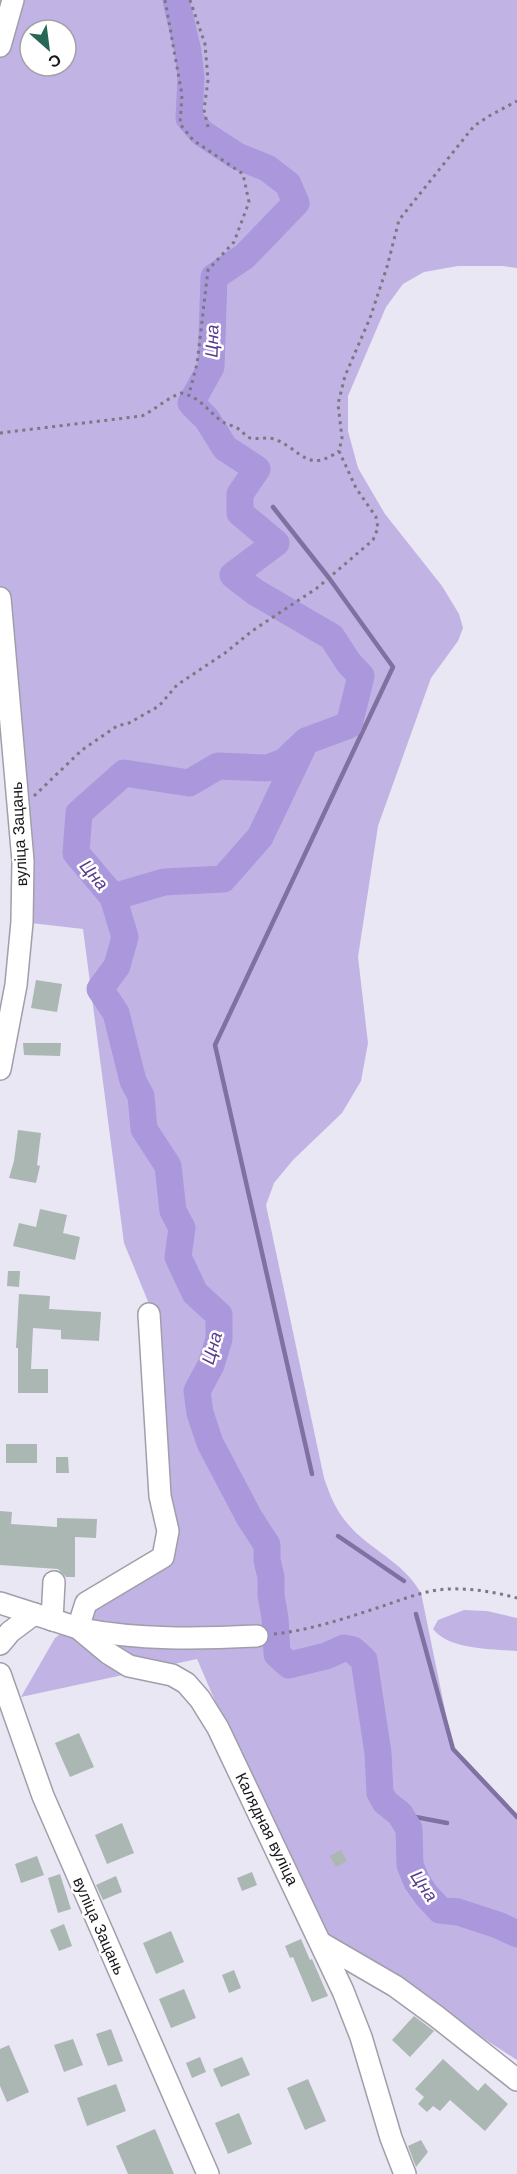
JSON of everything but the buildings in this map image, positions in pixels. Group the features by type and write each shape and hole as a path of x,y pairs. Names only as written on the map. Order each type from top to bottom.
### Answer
{"street":[{"path":"0,46 13,0"},
{"name":"вуліца Зацань","path":"0,598 23,861 22,922 16,985 0,1069"},
{"path":"149,1314 159,1496 168,1532 163,1557 86,1604 78,1628 141,1637 200,1639 257,1636"},
{"path":"0,1644 10,1632 43,1617 54,1582"},
{"name":"Калядная вуліца","path":"0,1603 78,1628 108,1653 129,1666 172,1675 186,1683 200,1700 218,1728 321,1943 361,2037 391,2138 405,2174"},
{"name":"вуліца Зацань","path":"0,1674 43,1796 208,2174"},
{"path":"321,1943 395,1986 517,2080"}],"path":[{"path":"165,0 182,95 180,124 193,140 243,174 249,202 234,242 208,270 197,364 189,394"},
{"path":"190,0 205,44 208,80 204,110 208,127"},
{"path":"20,809 82,750 117,726 129,723 159,706 177,685 317,588 373,540 378,528 376,517 356,488 339,452 342,438 339,404 345,376 370,318 387,267 399,220 474,126 517,101"},
{"path":"0,433 142,416 156,409 172,396 181,393 189,394 200,400 222,421 241,430 248,437 256,439 262,436 277,440 306,460 318,462 339,452"},
{"path":"292,1632 322,1625 421,1593 447,1589 473,1590 517,1598"}],"shaded area":[{"path":"0,0 517,0 517,268 458,266 424,272 403,284 386,307 348,396 348,431 358,468 385,514 442,586 459,614 463,628 458,641 431,678 378,826 358,957 368,1043 361,1081 342,1113 293,1160 274,1183 266,1205 324,1478 331,1496 343,1518 365,1541 405,1572 421,1593 453,1749 517,1817 517,2060 331,1940 219,1710 197,1659 21,1697 55,1638 163,1557 154,1316 124,1243 83,929 22,922 0,598"},
{"path":"464,1610 487,1611 517,1618 517,1651 460,1645 440,1636 433,1629 438,1620"}],"waterway":[{"name":"Цна","path":"176,0 188,52 191,77 189,118 202,133 237,156 267,168 288,184 296,203 245,256 214,277 211,367 191,403 207,419 225,448 257,469 240,494 240,513 276,543 233,575 255,592 332,637 348,662 361,676 349,725 306,741 284,762 267,768 218,766 189,783 124,773 79,813 76,853 113,897 125,937 117,966 100,989 116,1013 133,1081 141,1096 144,1129 168,1166 173,1211 182,1228 178,1257 195,1293 219,1315 219,1339 211,1365 197,1391 200,1413 210,1443 249,1517 267,1545 277,1654 289,1665 326,1656 344,1648 353,1650 364,1660 378,1753 380,1793 385,1802 400,1814 409,1829 410,1865 417,1882 440,1910 458,1912 517,1934"},
{"path":"273,507 329,578 393,667 215,1045 312,1474"},
{"path":"113,897 164,882 223,879 260,837 302,749"},
{"path":"338,1536 404,1581"},
{"path":"416,1614 453,1749 517,1817"},
{"path":"400,1814 447,1823"}]}
